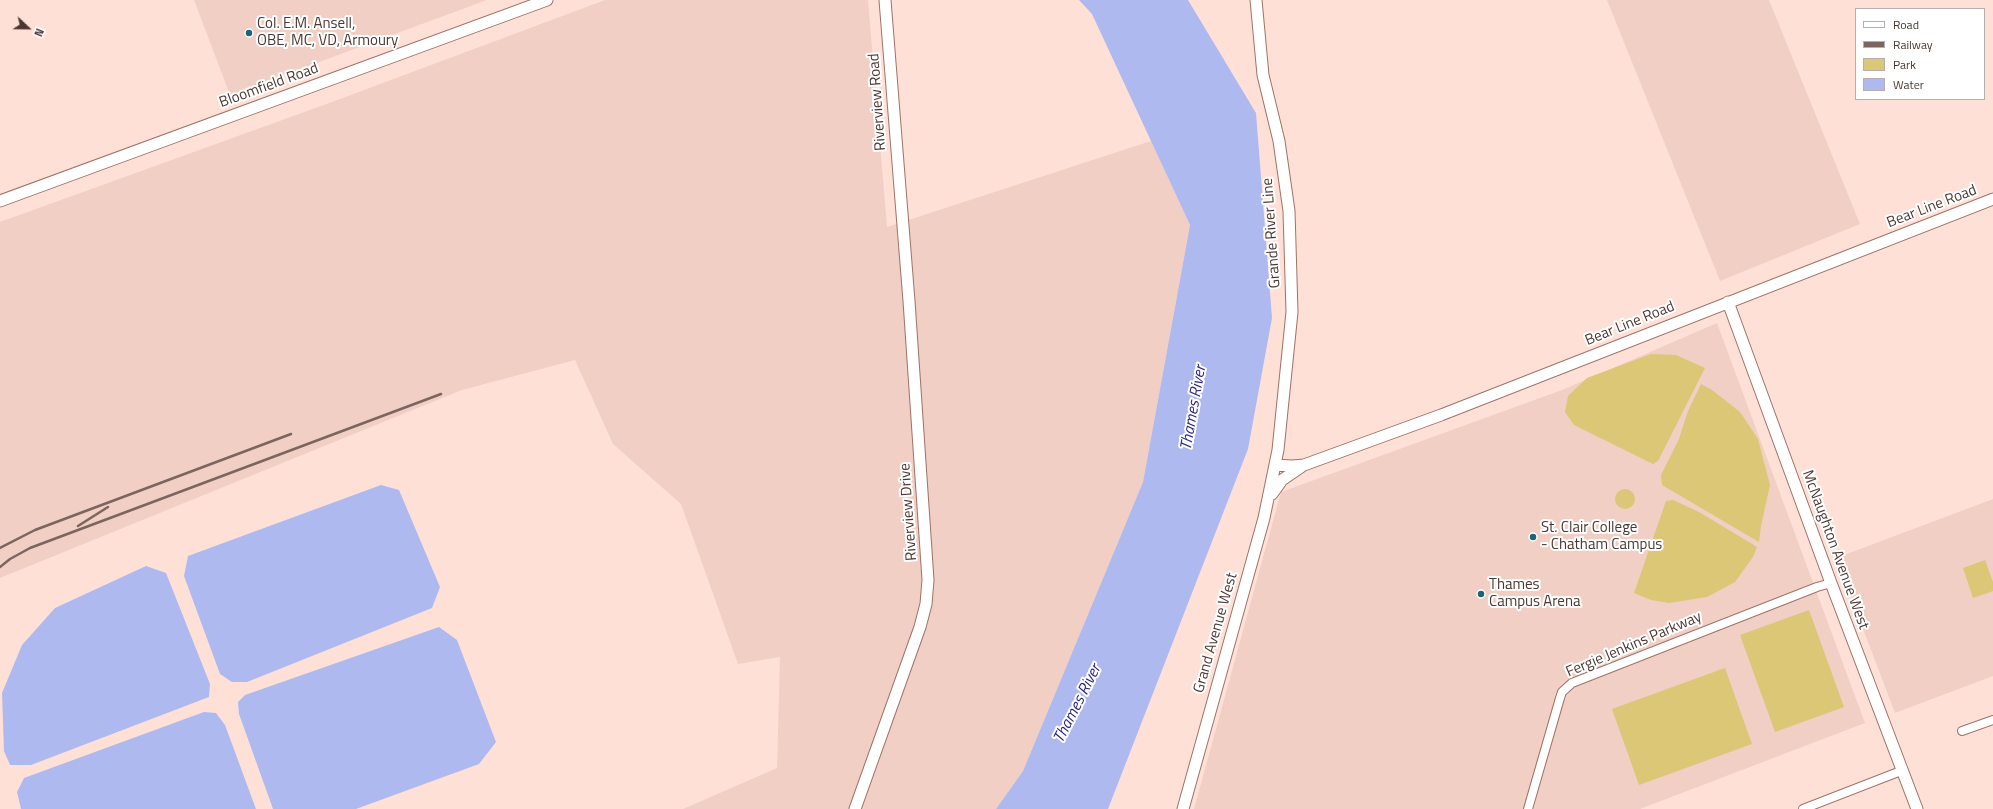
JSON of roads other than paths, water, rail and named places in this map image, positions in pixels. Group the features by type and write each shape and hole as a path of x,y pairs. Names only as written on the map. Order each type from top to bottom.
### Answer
{"main road":[{"name":"Bloomfield Road","path":"0,201 548,0"},
{"name":"Riverview Road","path":"885,0 900,201"},
{"name":"Grande River Line","path":"1256,0 1263,75 1279,141 1289,211 1292,312 1275,465"},
{"name":"Bear Line Road","path":"1275,465 1304,465 1441,415 1993,199"},
{"name":"Riverview Drive","path":"855,809 920,627 926,604 928,585 928,558 900,201"},
{"name":"McNaughton Avenue West","path":"1728,302 1901,771 1917,809"},
{"name":"Grand Avenue West","path":"1184,809 1266,508 1275,465"},
{"path":"1266,508 1277,486 1291,473 1304,465"}],"street":[{"name":"Fergie Jenkins Parkway","path":"1528,809 1562,692 1572,683 1817,587 1831,583"},
{"path":"1962,731 1993,720"},
{"path":"1803,809 1901,771"}],"water":[{"name":"Thames River","path":"1079,0 1188,0 1256,113 1272,318 1248,449 1108,809 996,809 1023,771 1143,482 1190,225 1092,14"},
{"path":"381,485 399,490 440,587 432,608 247,682 232,682 220,674 184,576 188,556"},
{"path":"146,566 166,573 210,684 209,697 31,765 10,765 4,751 2,693 22,645 55,608"},
{"path":"439,627 457,640 496,742 479,764 356,809 273,809 239,714 238,702 245,695"},
{"path":"204,712 216,713 225,725 256,809 21,809 17,792 24,778"}],"railway":[{"path":"0,567 10,559 30,548 441,394"},
{"path":"0,548 35,530 291,434"},
{"path":"78,526 108,507"}],"place":[{"name":"Col. E.M. Ansell, OBE, MC, VD, Armoury","path":"249,33"},
{"name":"St. Clair College - Chatham Campus","path":"1533,537"},
{"name":"Thames Campus Arena","path":"1481,594"}]}
